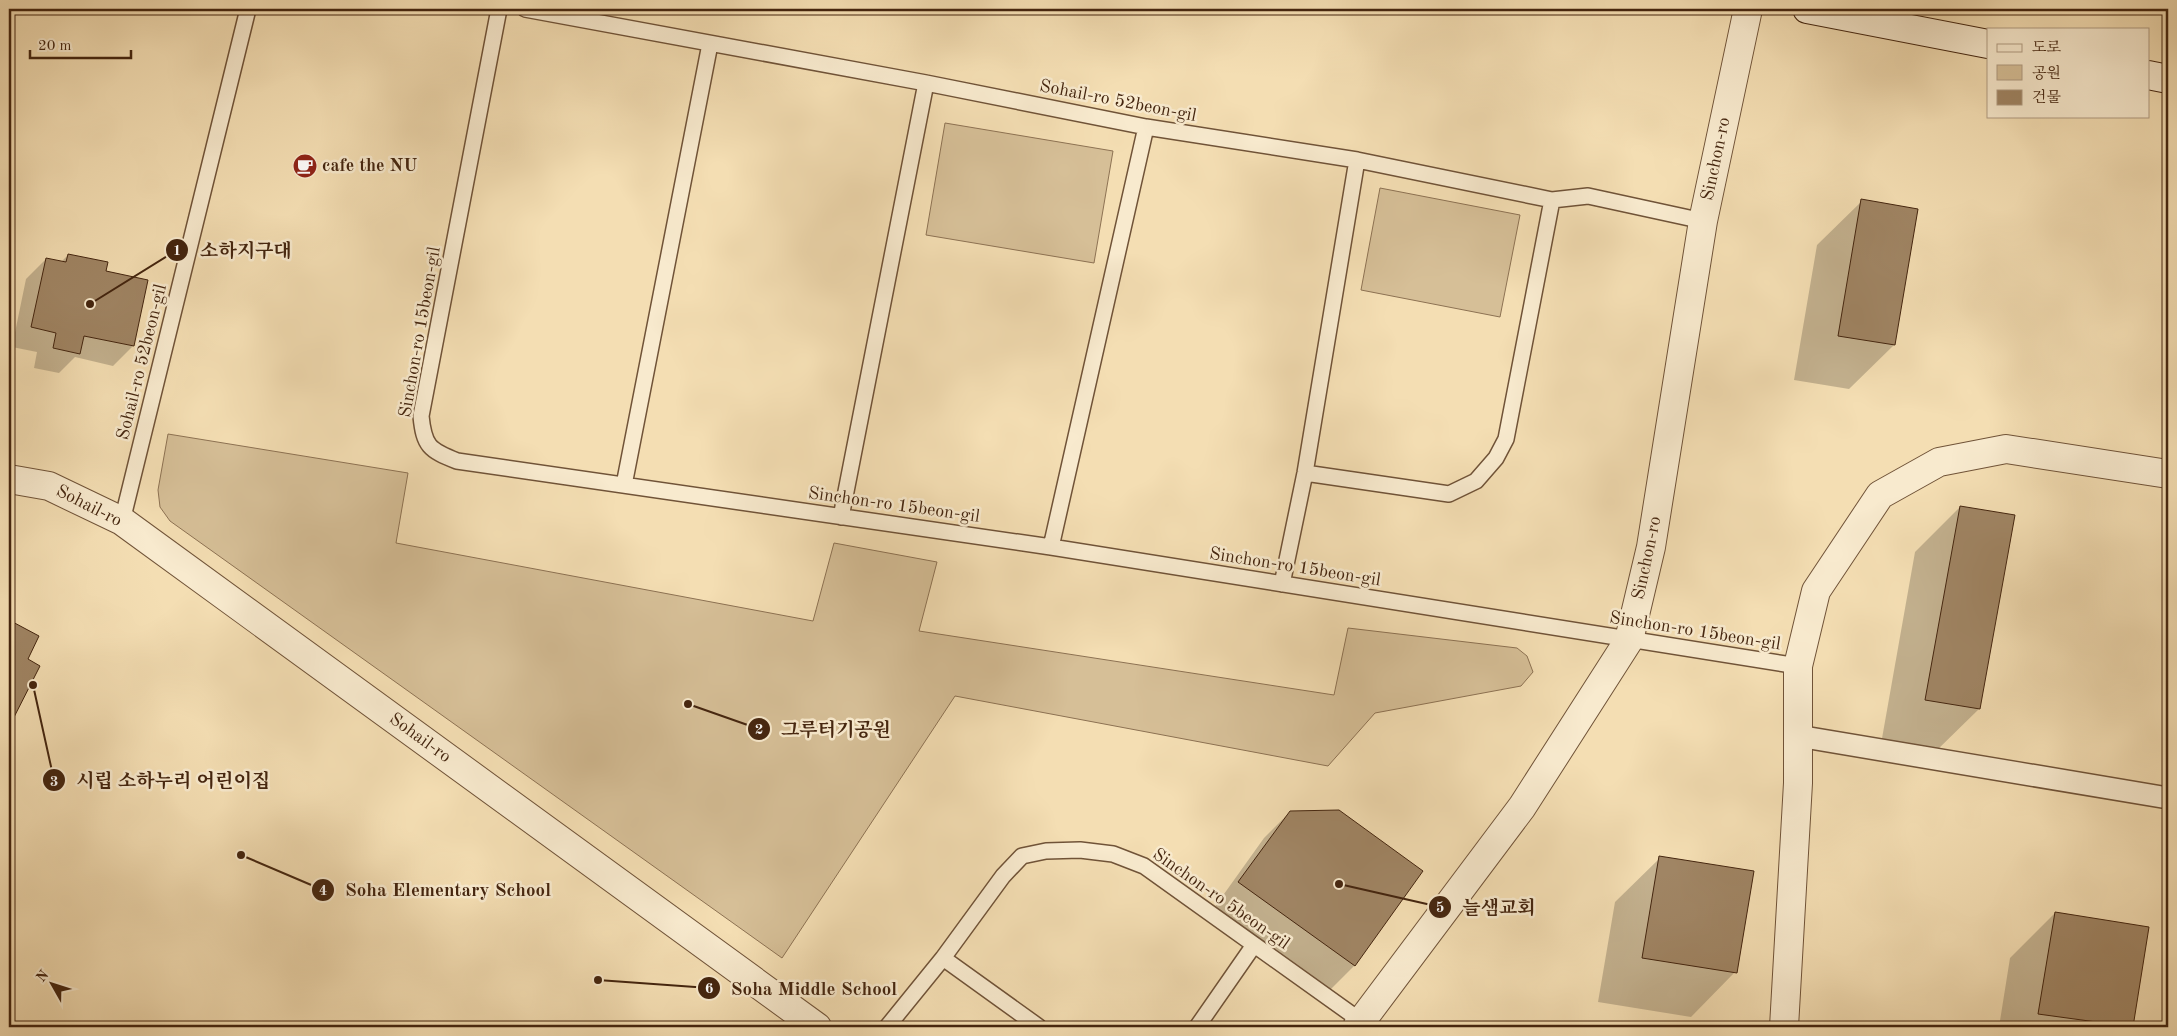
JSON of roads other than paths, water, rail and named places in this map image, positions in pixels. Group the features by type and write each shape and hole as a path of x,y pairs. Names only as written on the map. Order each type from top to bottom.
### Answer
{"street":[{"name":"Sinchon-ro","path":"1359,1024 1522,807 1629,640 1651,547 1703,221 1748,9"},
{"path":"1807,9 1987,44"},
{"path":"2150,75 2168,79"},
{"path":"1784,1027 1798,783 1798,666 1816,591 1880,495 1939,462 2006,449 2168,474"},
{"name":"Sohail-ro","path":"9,479 49,486 122,521 817,1027"},
{"path":"1798,736 2168,798"}],"lane":[{"name":"Sohail-ro 52beon-gil","path":"122,521 248,9"},
{"name":"Sinchon-ro 15beon-gil","path":"499,9 421,416 423,436 436,452 457,460 1051,547 1798,666"},
{"name":"Sohail-ro 52beon-gil","path":"525,9 926,83 1146,127 1357,160 1552,200 1588,196 1703,221"},
{"path":"624,485 710,44"},
{"path":"841,516 926,83"},
{"path":"1051,547 1146,127"},
{"path":"1282,584 1305,473 1357,160"},
{"path":"1305,473 1449,494 1476,481 1486,470 1496,458 1506,439 1552,200"},
{"name":"Sinchon-ro 5beon-gil","path":"887,1027 943,958 1003,876 1022,856 1046,851 1080,850 1113,854 1144,866 1254,944 1359,1024"},
{"path":"1197,1027 1254,944"},
{"path":"943,958 1039,1027"}],"place":[{"name":"cafe the NU","path":"305,166"},
{"name":"소하지구대","path":"90,304"},
{"name":"시립 소하누리 어린이집","path":"33,685"},
{"name":"그루터기공원","path":"688,704"},
{"name":"Soha Elementary School","path":"241,855"},
{"name":"늘샘교회","path":"1339,884"},
{"name":"Soha Middle School","path":"598,980"}]}
